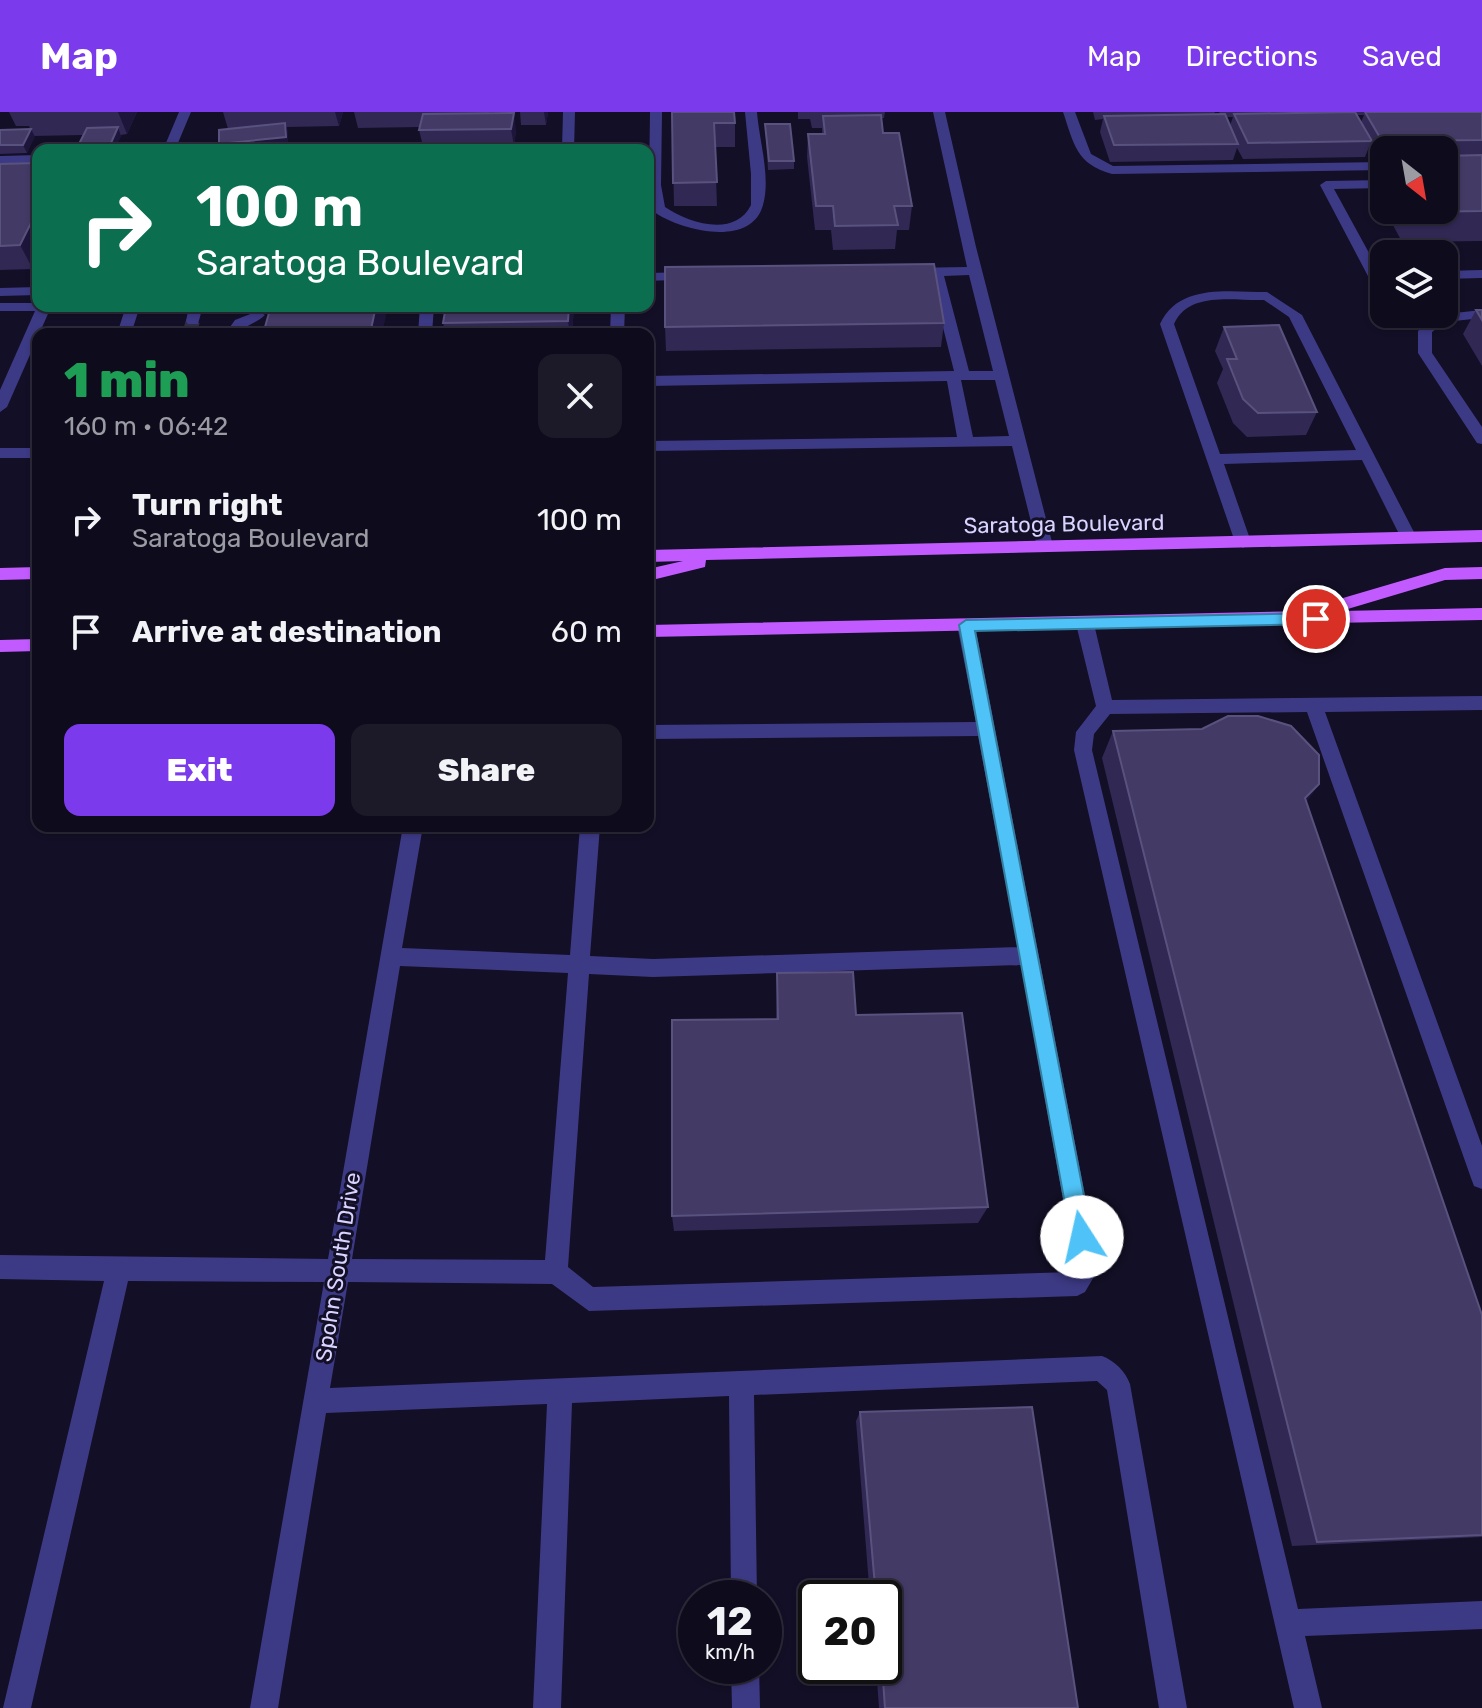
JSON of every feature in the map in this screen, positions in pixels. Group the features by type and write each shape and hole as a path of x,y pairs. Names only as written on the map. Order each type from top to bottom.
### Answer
{"main road":[{"name":"Saratoga Boulevard","path":"654,556 1482,536"},
{"path":"654,574 738,554"},
{"path":"0,574 32,573"},
{"path":"1288,620 1445,574 1482,573"},
{"path":"654,631 1481,615"},
{"path":"0,646 32,645"}],"street":[{"path":"172,144 185,112"},
{"path":"568,144 569,112"},
{"path":"656,112 655,185 659,209 673,220 697,228 728,227 749,219 758,204 751,112"},
{"path":"939,112 975,271 1045,546"},
{"path":"1069,112 1087,160 1095,166 1112,170 1370,166"},
{"path":"0,160 32,159"},
{"path":"1370,184 1326,185 1370,267"},
{"path":"891,272 975,271"},
{"path":"936,272 958,376 966,442"},
{"path":"1458,275 1482,274"},
{"path":"654,277 709,276"},
{"path":"0,292 32,291"},
{"path":"1243,542 1167,324 1173,311 1184,302 1200,297 1267,296 1295,315 1409,538"},
{"path":"0,307 32,306"},
{"path":"193,321 195,312"},
{"path":"236,328 256,312"},
{"path":"1482,314 1441,318 1425,331 1425,353 1482,439"},
{"path":"0,407 32,334"},
{"path":"654,381 1002,375"},
{"path":"654,446 1018,441"},
{"path":"0,453 32,453"},
{"path":"1214,459 1367,455"},
{"path":"1085,624 1105,707"},
{"path":"0,1267 337,1273 556,1272 589,1299 1077,1284 1087,1268 966,625"},
{"path":"1105,707 1482,703"},
{"path":"1314,705 1482,1178"},
{"path":"1105,707 1085,732 1083,750 1308,1708"},
{"path":"654,732 987,729"},
{"name":"Spohn South Drive","path":"264,1708 412,832"},
{"path":"556,1272 589,832"},
{"path":"391,957 653,968 1030,956"},
{"path":"17,1708 118,1269"},
{"path":"316,1401 1102,1368 1118,1384 1173,1708"},
{"path":"741,1383 744,1580"},
{"path":"547,1708 560,1391"},
{"path":"1288,1623 1482,1615"},
{"path":"745,1684 746,1708"}],"building":[{"path":"672,112 734,112 735,123 714,123 717,182 673,183"},
{"path":"1355,112 1370,141 1248,143 1234,114"},
{"path":"1365,112 1482,112 1482,140 1458,140 1458,136 1379,136"},
{"path":"514,113 511,129 419,130 423,114"},
{"path":"1225,114 1238,144 1114,145 1104,116"},
{"path":"881,115 883,133 899,133 912,206 894,206 898,225 835,226 833,206 816,206 808,134 825,134 823,116"},
{"path":"285,123 286,137 219,144 219,130"},
{"path":"765,124 790,124 794,161 769,161"},
{"path":"118,127 111,143 79,144 87,128"},
{"path":"31,129 23,145 0,145 0,130"},
{"path":"1482,155 1482,211 1458,211 1458,156"},
{"path":"32,163 32,221 20,245 0,246 0,164"},
{"path":"934,264 944,323 665,327 665,267"},
{"path":"269,312 375,312 371,328 265,328"},
{"path":"445,312 569,312 568,321 443,323"},
{"path":"1279,325 1317,412 1258,413 1243,399 1227,359 1237,359 1224,327"},
{"path":"1228,716 1258,716 1291,726 1319,755 1319,784 1305,798 1482,1315 1482,1535 1317,1542 1113,731 1202,729"},
{"path":"853,972 856,1015 962,1013 988,1207 672,1216 672,1020 778,1019 777,973"},
{"path":"1032,1407 1078,1708 885,1708 883,1684 902,1684 902,1580 874,1580 860,1412"}],"tunnel":[{"path":"191,328 193,321"}],"route":[{"path":"1082,1237 966,625 1316,619"}]}
